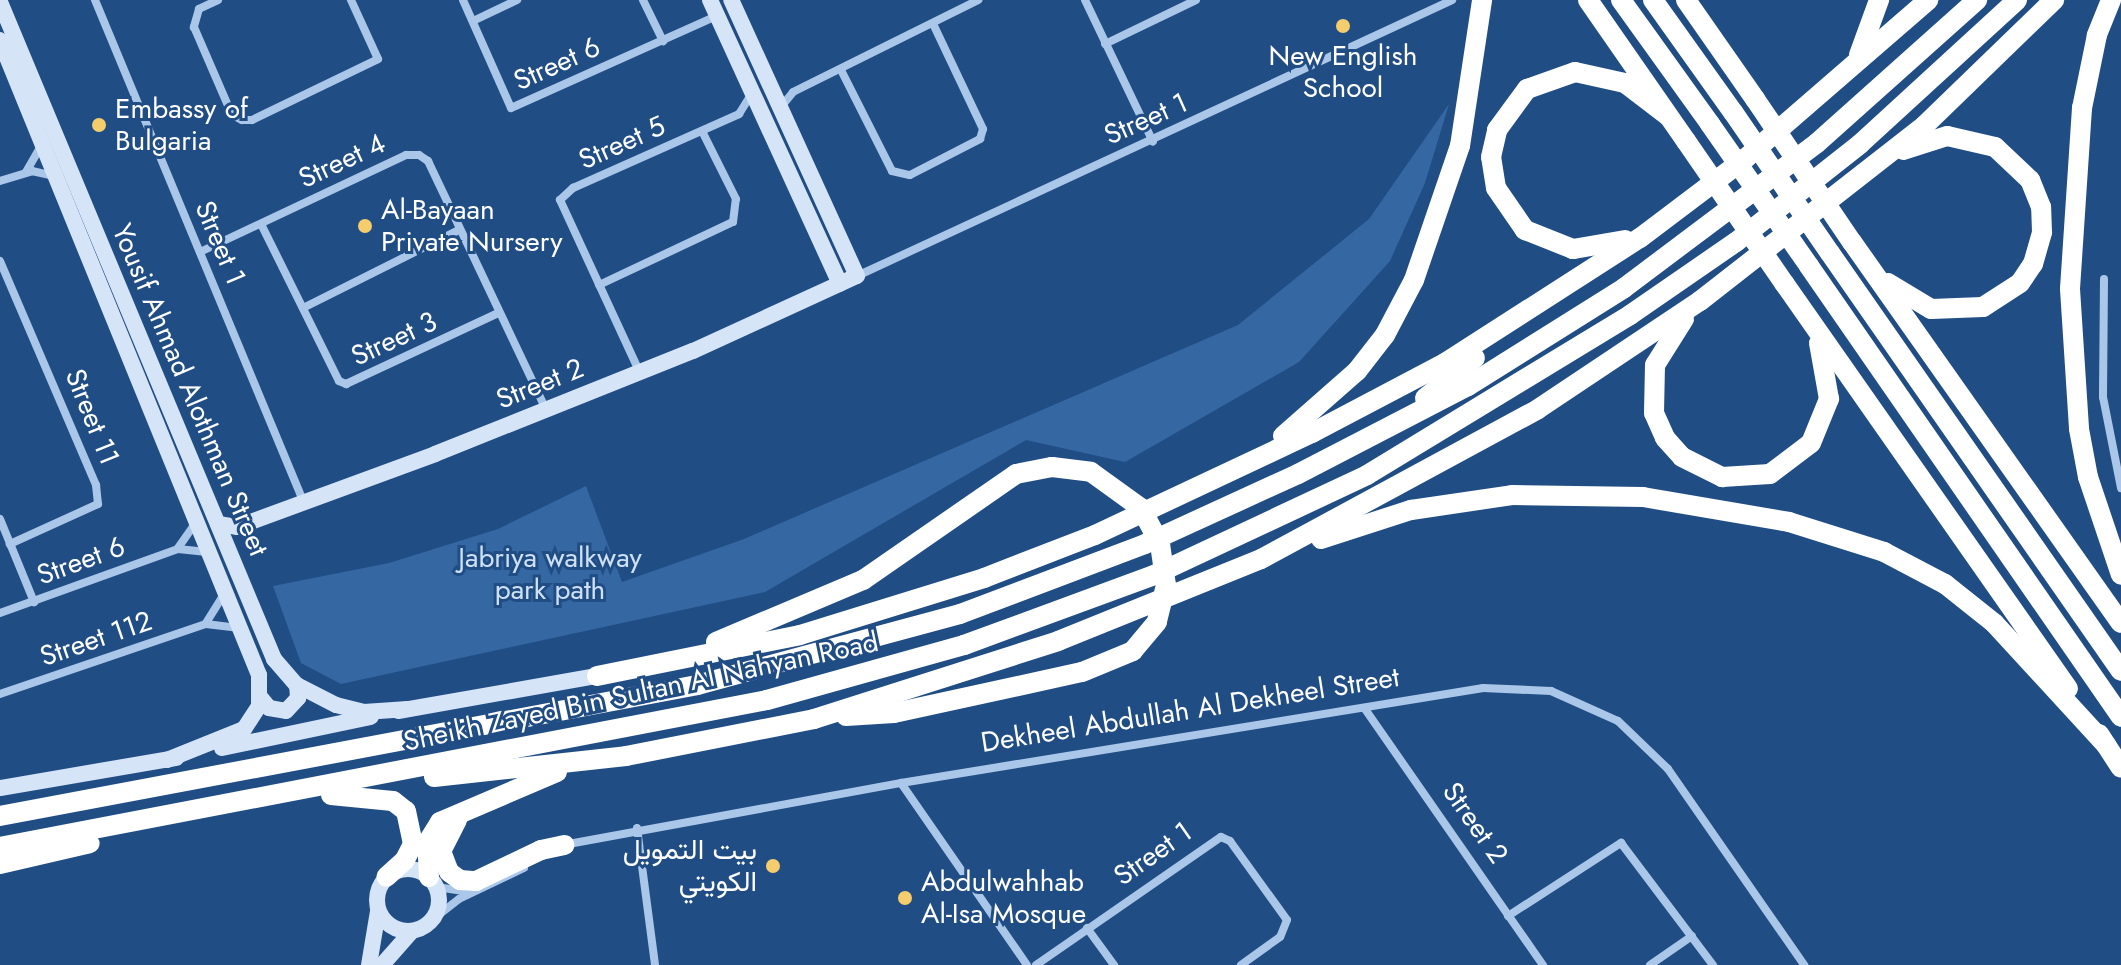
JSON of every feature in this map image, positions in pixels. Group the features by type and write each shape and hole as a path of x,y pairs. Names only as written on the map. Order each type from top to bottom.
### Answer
{"highway":[{"path":"1258,455 1357,371 1385,335 1414,280 1460,146 1482,0"},
{"path":"1588,0 1999,585 2121,768"},
{"path":"1621,0 2121,717"},
{"path":"1653,0 1878,318 2121,671"},
{"path":"1686,0 2032,502 2121,623"},
{"path":"1706,0 1726,59"},
{"path":"1854,65 1879,0"},
{"path":"597,676 800,635 971,582 1095,535 1445,363 1550,299 1651,230 1747,157 1928,0"},
{"name":"Sheikh Zayed Bin Sultan Al Nahyan Road","path":"0,816 697,685 859,645 1100,563 1244,501 1389,427 1534,346 1703,233 1863,104 1977,0"},
{"name":"Sheikh Zayed Bin Sultan Al Nahyan Road","path":"0,847 390,775 842,681 977,640 1207,552 1367,475 1630,315 1736,242 1860,144 2017,0"},
{"path":"2024,32 2042,0"},
{"path":"1261,559 1538,409 1700,301 1879,164 2024,32 2054,0"},
{"path":"2111,0 2097,35 2082,108 2070,289 2084,453 2121,575"},
{"path":"1651,230 1589,249 1539,239 1519,225 1501,200 1492,173 1492,147 1504,115 1520,94 1567,73 1616,79 1668,116"},
{"path":"1873,272 1924,307 1975,310 2020,283 2033,264 2042,232 2041,207 2030,180 2012,158 1988,143 1939,137 1879,164"},
{"path":"1389,427 1550,299"},
{"path":"1700,301 1660,351 1653,373 1652,405 1665,438 1682,457 1732,478 1761,476 1786,466 1805,451 1823,423 1828,373 1801,307"},
{"path":"1878,318 2032,502"},
{"path":"1864,348 1905,432 1999,585"},
{"path":"390,775 466,775 583,762 814,719 894,713 1082,672 1133,651 1157,622 1166,585 1160,544 1141,508 1091,472 1052,467 1016,474 896,559 827,598 735,636 597,676"},
{"path":"814,719 1058,641 1261,559 1411,510 1512,495 1643,497 1789,522 1895,557 1964,598 2007,636 2106,745"},
{"path":"1013,654 1139,595 1207,552"},
{"path":"433,882 425,855 431,834 450,815 583,762"},
{"path":"275,796 367,796 402,807 413,824 413,844 405,860 386,877"},
{"path":"0,864 238,803"},
{"path":"478,803 443,839 444,863 460,880 476,881 541,850 564,845"}],"street":[{"name":"Street 1","path":"95,0 304,504"},
{"path":"218,0 199,9 194,27 232,115 242,120 252,120 378,59 351,0"},
{"name":"Street 6","path":"463,0 511,108 663,41 720,8"},
{"path":"473,21 517,0"},
{"path":"643,0 663,41"},
{"path":"710,0 720,8 743,44 758,57"},
{"path":"731,0 857,276"},
{"path":"781,107 793,92 934,26 978,0"},
{"path":"1085,0 1153,142"},
{"path":"1105,44 1196,0"},
{"name":"Street 1","path":"857,276 1153,142 1452,0"},
{"name":"Yousif Ahmad Alothman Street","path":"0,2 270,651 297,685 350,709 408,709"},
{"path":"720,8 752,93 840,284"},
{"path":"0,17 11,43 22,55"},
{"path":"841,70 892,171 910,175 980,139 983,129 934,26"},
{"name":"Yousif Ahmad Alothman Street","path":"0,40 256,664 261,698"},
{"path":"772,89 793,92"},
{"path":"752,93 739,114 764,118"},
{"name":"Street 5","path":"640,373 560,200 573,188 739,114"},
{"name":"Street 5","path":"599,285 733,222 736,199 702,131"},
{"path":"26,172 41,143"},
{"name":"Street 4","path":"200,252 406,155 419,155 428,161 547,410"},
{"path":"0,181 26,172 55,177"},
{"name":"Street 3","path":"261,224 339,381 346,384 498,313"},
{"path":"303,308 459,230"},
{"name":"Street 11","path":"0,261 96,485 98,504 10,544"},
{"name":"Street 2","path":"218,524 237,527 304,504 547,410 640,373 857,276"},
{"path":"2104,279 2103,397 2121,488"},
{"path":"0,519 34,602"},
{"path":"178,549 196,520"},
{"path":"226,544 237,527"},
{"name":"Street 6","path":"0,613 178,549 210,553"},
{"path":"206,624 225,589"},
{"name":"Street 112","path":"0,694 206,624 224,623 242,629"},
{"path":"0,788 167,760 408,709 597,676"},
{"path":"167,760 237,734 250,722 261,698 269,708 286,711 298,698 297,685"},
{"name":"Dekheel Abdullah Al Dekheel Street","path":"432,920 474,892 564,845 637,828 1483,688 1551,691 1618,721 1668,769 1804,965"},
{"name":"Street 2","path":"1365,709 1543,965"},
{"path":"901,783 1027,965"},
{"path":"637,828 655,965"},
{"name":"Street 1","path":"1036,965 1214,838 1224,837 1287,920 1283,935 1241,965"},
{"path":"1508,916 1621,843 1713,965"},
{"path":"369,965 378,889 386,877 411,869 433,882 474,892"},
{"path":"382,965 412,931 432,920 438,908 433,882"},
{"path":"377,909 391,927 412,931"},
{"path":"1087,928 1114,965"},
{"path":"1650,965 1692,936"}],"green space":[{"name":"Jabriya walkway park path","path":"1449,104 1425,183 1390,261 1299,362 1125,462 1026,440 765,592 341,684 301,663 273,586 389,563 498,529 586,486 622,582 744,539 1238,325 1369,219"}],"place":[{"name":"New English School","path":"1343,26"},
{"name":"Embassy of Bulgaria","path":"99,125"},
{"name":"Al-Bayaan Private Nursery","path":"365,226"},
{"name":"بيت التمويل الكويتي","path":"773,866"},
{"name":"Abdulwahhab Al-Isa Mosque","path":"905,898"}]}
